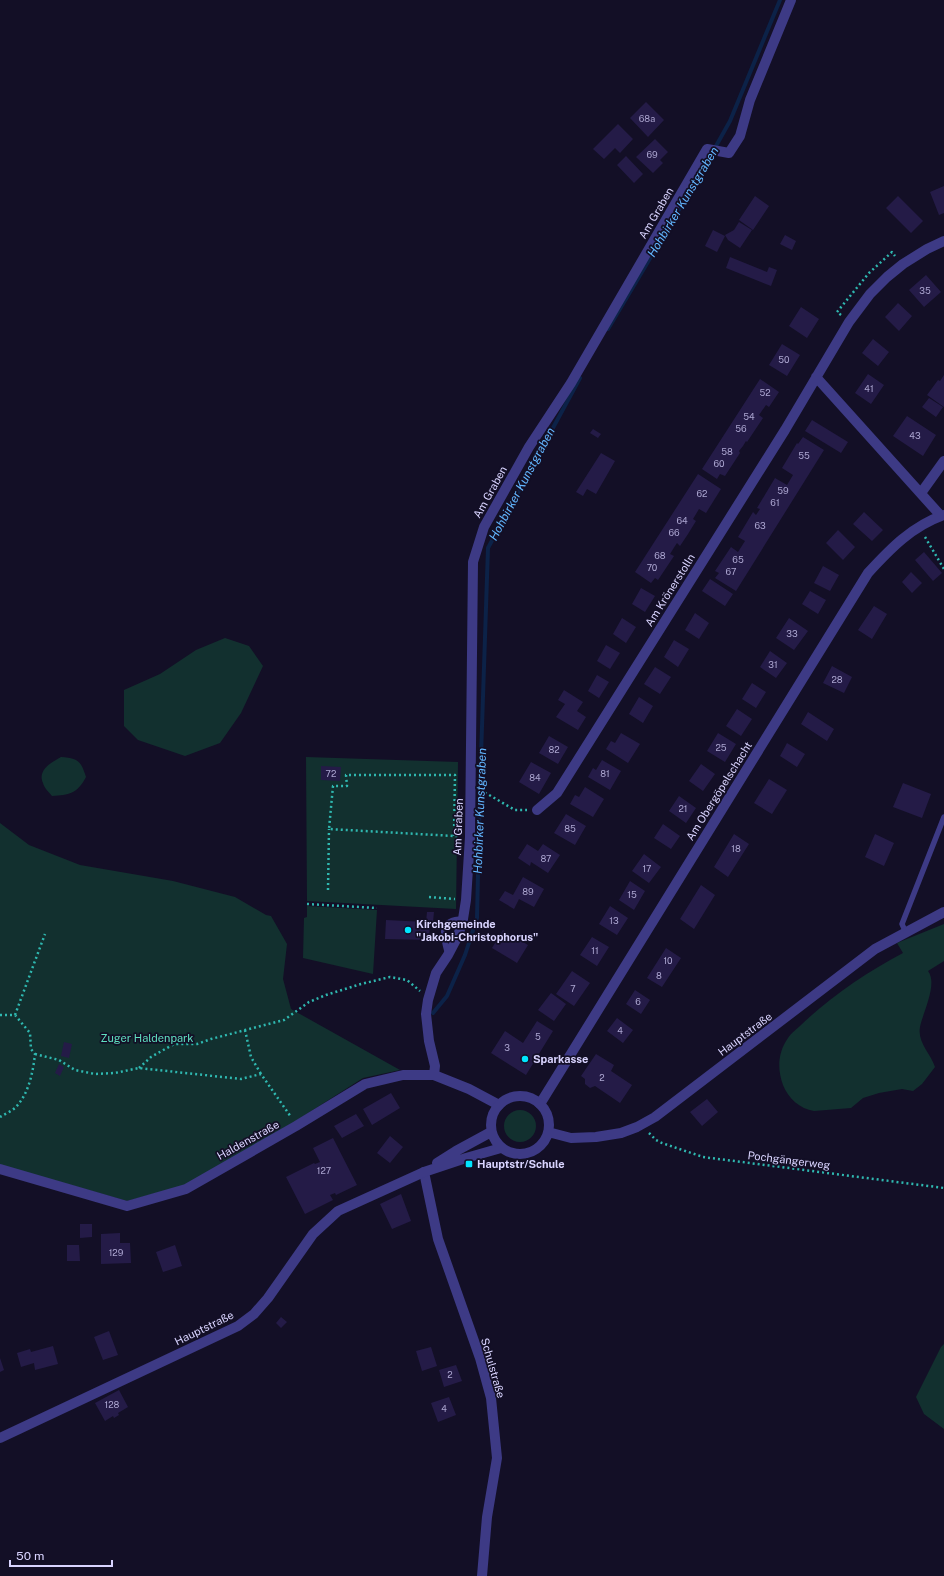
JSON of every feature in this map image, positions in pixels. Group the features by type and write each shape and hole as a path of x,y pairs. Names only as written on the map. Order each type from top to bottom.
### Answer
{"street":[{"name":"Am Graben","path":"434,1075 435,1066 429,1041 426,1014 428,1000 436,973 448,956 458,936 463,920 466,900 470,837 473,562 484,527 528,447 571,382 707,150 729,153 740,136 750,100 791,0"},
{"name":"Am Krönerstolln","path":"537,810 557,793 785,430 849,322 870,294 903,264 927,249 944,241"},
{"path":"816,378 943,516"},
{"path":"921,493 944,461"},
{"name":"Am Obergöpelschacht","path":"540,1104 868,573 903,538 918,527 943,516"},
{"name":"Hauptstraße","path":"548,1132 571,1138 596,1137 621,1133 655,1117 875,950 944,912"},
{"name":"Haldenstraße","path":"0,1170 8,1170 127,1206 186,1189 296,1126 365,1084 403,1075 434,1075 469,1089 499,1105"},
{"path":"520,1096 529,1098 540,1104 548,1118 548,1132 540,1147 527,1154 515,1154 502,1148 495,1140 491,1132 490,1124 499,1105 508,1098 520,1096"},
{"name":"Hauptstraße","path":"424,1172 456,1151 491,1132"},
{"name":"Hauptstraße","path":"0,1438 238,1326 254,1314 268,1298 313,1234 338,1211 424,1172 502,1148"},
{"name":"Schulstraße","path":"424,1172 438,1239 480,1358 491,1398 497,1458 487,1517 482,1576"}],"lane":[{"path":"906,933 902,924 944,817"},
{"path":"448,956 444,938 445,925 454,919 463,920"}],"path":[{"path":"918,527 944,569"},
{"path":"328,890 329,829 333,786 347,786 346,775 455,775 454,836"},
{"path":"484,792 515,810 537,810"},
{"path":"329,829 470,837"},
{"path":"430,897 466,900"},
{"path":"307,904 377,908"},
{"path":"15,1015 45,934"},
{"path":"139,1068 151,1057 174,1044 197,1044 284,1020 309,1002 326,995 390,977 407,980 428,1000"},
{"path":"0,1015 15,1015"},
{"path":"15,1015 30,1033 31,1049 35,1054 58,1060 75,1070 95,1074 139,1068 241,1079 261,1074"},
{"path":"245,1030 251,1057 296,1126"},
{"path":"0,1117 16,1107 25,1093 32,1074 35,1054"},
{"name":"Pochgängerweg","path":"642,1124 656,1140 703,1157 944,1188"}],"green space":[{"path":"225,638 249,646 263,666 241,713 220,743 185,756 138,740 124,726 124,690 160,674 196,650"},
{"path":"61,757 71,758 78,761 86,777 83,783 76,790 68,794 52,796 45,788 42,774 46,767"},
{"path":"306,757 458,762 456,909 307,901"},
{"name":"Zuger Haldenpark","path":"0,823 29,845 80,865 173,881 235,897 266,915 271,916 287,944 283,979 291,1009 400,1070 363,1078 294,1122 186,1185 127,1201 0,1165"},
{"path":"307,906 377,910 373,974 303,958 304,918 307,917"},
{"path":"944,924 944,961 928,971 931,977 931,990 920,1027 922,1043 935,1067 922,1084 913,1091 902,1089 879,1093 863,1098 851,1108 814,1111 804,1108 795,1102 785,1090 779,1067 780,1055 789,1036 837,995 876,968 903,953 897,943"},
{"path":"520,1110 526,1111 533,1117 536,1126 535,1132 529,1139 520,1142 514,1141 507,1135 504,1126 505,1120 511,1113"},
{"path":"944,1344 944,1429 924,1414 916,1397 941,1347"}],"building":[{"path":"646,102 664,120 648,137 630,118"},
{"path":"618,124 633,139 620,153 615,148 604,159 593,149"},
{"path":"655,139 668,152 660,160 663,163 653,173 636,157"},
{"path":"626,156 643,174 634,183 617,165"},
{"path":"944,186 944,213 939,215 930,192"},
{"path":"755,196 769,206 753,230 739,220"},
{"path":"898,196 923,221 911,233 886,208"},
{"path":"739,222 752,230 740,248 728,240 725,235 734,230"},
{"path":"713,230 725,236 717,252 705,246"},
{"path":"785,235 796,241 792,250 780,244"},
{"path":"730,257 767,272 769,267 777,270 771,286 726,268"},
{"path":"926,275 941,292 924,307 909,290"},
{"path":"898,303 912,316 899,331 885,317"},
{"path":"801,307 819,319 807,338 789,326"},
{"path":"873,339 889,352 878,366 862,353"},
{"path":"782,344 800,355 787,376 769,365"},
{"path":"868,374 884,385 871,404 855,393"},
{"path":"944,375 944,407 927,395 938,380 940,381"},
{"path":"760,379 779,392 769,407 766,405 759,415 763,418 739,451 740,453 725,476 720,474 717,479 702,469"},
{"path":"929,398 943,407 936,417 922,407"},
{"path":"907,416 936,435 923,456 893,436"},
{"path":"812,420 848,442 841,453 805,431"},
{"path":"593,429 601,434 598,438 590,433"},
{"path":"803,437 824,450 736,591 715,578 719,573 715,571 731,547 738,552 745,541 738,537 753,512 756,515 760,509 757,508 775,478 787,485 793,475 782,468 797,443 798,444"},
{"path":"601,453 615,461 596,494 587,489 583,496 576,492"},
{"path":"698,474 721,489 706,513 699,509 693,519 696,521 688,534 680,546 677,543 670,554 674,556 658,580 655,578 651,583 635,572"},
{"path":"864,512 883,530 872,541 853,524"},
{"path":"838,530 855,547 843,560 826,543"},
{"path":"924,552 942,573 933,581 915,560"},
{"path":"823,566 839,575 830,591 814,583"},
{"path":"911,572 922,583 912,593 902,582"},
{"path":"710,579 733,594 725,606 702,591"},
{"path":"641,588 655,596 645,612 632,604"},
{"path":"810,591 826,600 818,614 802,604"},
{"path":"874,606 887,614 872,639 858,630"},
{"path":"695,613 709,623 699,639 685,630"},
{"path":"622,618 636,627 626,643 613,634"},
{"path":"789,618 808,631 794,650 776,638"},
{"path":"674,640 689,649 678,667 664,657"},
{"path":"606,645 620,653 610,669 597,661"},
{"path":"770,651 787,663 776,678 760,667"},
{"path":"832,666 852,677 844,693 823,683"},
{"path":"655,667 671,677 660,694 644,684"},
{"path":"597,675 609,682 599,698 588,691"},
{"path":"752,683 766,692 756,708 742,699"},
{"path":"564,690 583,702 577,711 586,717 578,730 556,717 565,704 558,700"},
{"path":"639,697 653,706 643,723 629,714"},
{"path":"737,709 752,719 741,736 726,726"},
{"path":"808,712 834,729 827,741 801,724"},
{"path":"621,733 640,744 628,763 606,749 611,741 615,743"},
{"path":"718,733 736,744 725,762 707,751"},
{"path":"549,736 568,747 558,764 539,753"},
{"path":"787,743 805,754 797,767 780,756"},
{"path":"602,760 621,771 610,790 588,777 593,768 596,770"},
{"path":"531,762 551,773 539,794 519,782"},
{"path":"701,764 715,774 703,791 689,781"},
{"path":"321,766 341,767 340,781 321,780"},
{"path":"769,779 787,790 772,814 754,803"},
{"path":"903,783 931,794 922,818 893,807"},
{"path":"585,787 604,799 593,817 570,804 575,795 579,797"},
{"path":"679,796 696,808 686,823 669,811"},
{"path":"566,814 586,826 575,845 554,833"},
{"path":"663,824 680,836 671,849 654,838"},
{"path":"734,834 749,844 728,877 714,867"},
{"path":"875,834 894,843 884,866 865,857"},
{"path":"527,844 538,851 543,844 560,855 548,873 531,862 530,866 518,858"},
{"path":"644,854 661,867 649,883 632,871"},
{"path":"523,877 544,889 534,907 519,899 514,909 499,900 505,891 513,895"},
{"path":"630,881 645,891 634,910 619,900"},
{"path":"701,885 715,895 694,929 680,919"},
{"path":"610,906 628,918 617,935 599,924"},
{"name":"Kirchgemeinde \"Jakobi-Christophorus\"","path":"427,912 434,912 433,922 430,922 429,940 385,939 386,920 426,922"},
{"path":"503,930 528,945 517,963 492,948"},
{"path":"592,937 609,947 597,966 580,955"},
{"path":"666,948 681,958 662,987 647,978"},
{"path":"572,971 590,983 574,1006 556,994"},
{"path":"635,990 650,1000 641,1014 626,1004"},
{"path":"551,993 566,1004 554,1021 538,1010"},
{"path":"617,1018 633,1030 623,1043 607,1031"},
{"path":"537,1021 553,1031 526,1075 491,1053 505,1031 523,1043"},
{"path":"64,1042 72,1044 69,1058 61,1056"},
{"path":"596,1054 614,1065 611,1071 632,1085 620,1103 595,1086 590,1088 585,1084 585,1079 581,1076"},
{"path":"59,1064 64,1067 60,1076 55,1073"},
{"path":"391,1093 400,1108 372,1125 363,1109"},
{"path":"707,1099 718,1112 702,1126 690,1112"},
{"path":"356,1114 364,1126 342,1138 334,1126"},
{"path":"390,1136 403,1147 390,1163 377,1153"},
{"path":"333,1138 357,1185 336,1195 335,1193 330,1195 333,1200 305,1214 286,1177 314,1163 320,1162 313,1148"},
{"path":"401,1194 411,1221 392,1229 380,1204"},
{"path":"80,1224 92,1224 92,1237 80,1238"},
{"path":"120,1233 120,1243 130,1243 131,1263 101,1264 101,1234"},
{"path":"67,1245 79,1245 80,1261 67,1261"},
{"path":"175,1245 182,1266 163,1272 156,1252"},
{"path":"281,1317 287,1322 281,1328 276,1323"},
{"path":"109,1331 118,1355 103,1360 94,1337"},
{"path":"53,1346 58,1364 35,1370 34,1363 21,1367 17,1353 30,1349 31,1352"},
{"path":"431,1347 437,1366 422,1371 416,1351"},
{"path":"0,1358 4,1370 0,1372"},
{"path":"456,1365 462,1381 444,1387 439,1370"},
{"path":"119,1390 128,1407 118,1413 119,1415 114,1418 113,1416 105,1421 95,1403"},
{"path":"449,1397 456,1415 438,1422 431,1403"}],"waterway":[{"name":"Hohbirker Kunstgraben","path":"608,329 730,121 780,0"},
{"name":"Hohbirker Kunstgraben","path":"433,1013 447,996 465,955 477,918 488,548 580,378"}],"place":[{"name":"Kirchgemeinde \"Jakobi-Christophorus\"","path":"408,930"},
{"name":"Sparkasse","path":"525,1059"},
{"name":"Hauptstr/Schule","path":"469,1164"}]}
